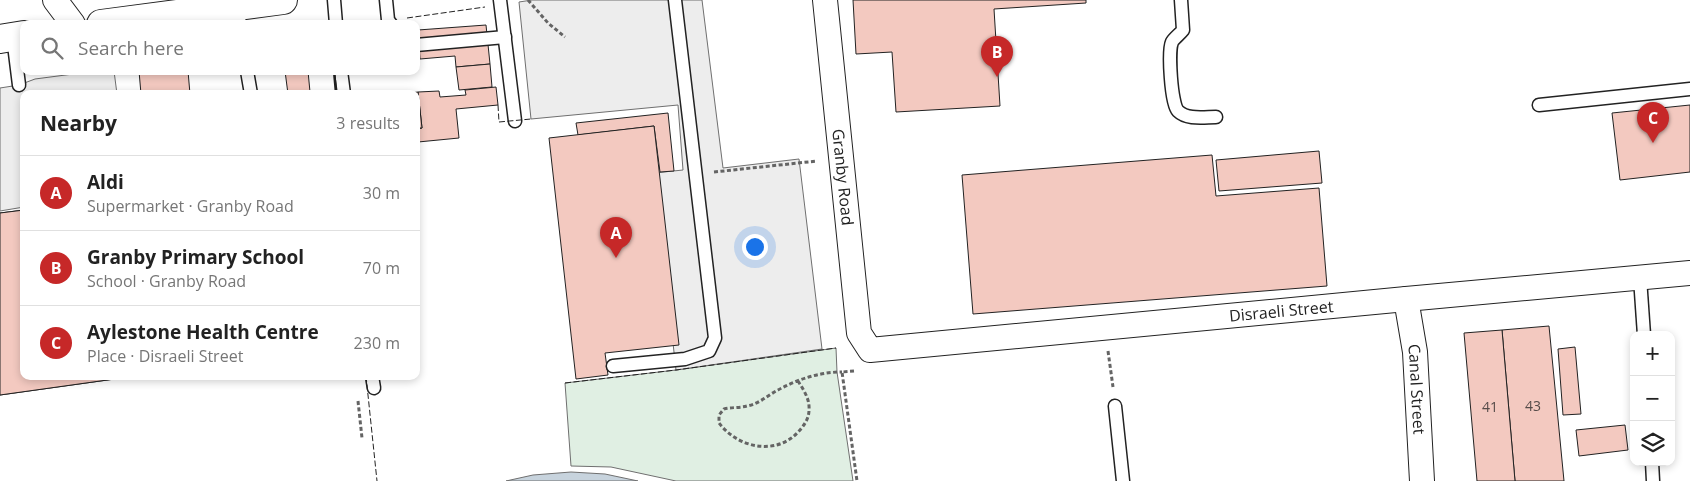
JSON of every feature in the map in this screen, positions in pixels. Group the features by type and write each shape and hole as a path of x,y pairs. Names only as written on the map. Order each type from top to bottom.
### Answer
{"main road":[{"path":"162,20 239,15 283,0"}],"street":[{"path":"55,0 70,20"},
{"name":"Granby Road","path":"825,0 859,333 870,350"},
{"name":"Disraeli Street","path":"870,350 1690,274"},
{"name":"Canal Street","path":"1406,299 1415,352 1422,481"}],"lane":[{"path":"334,0 336,20"},
{"path":"386,0 388,20"},
{"path":"500,0 515,121"},
{"path":"613,366 685,359 709,352 715,338 675,0"},
{"path":"1182,0 1183,30 1172,42 1170,72 1174,105 1179,112 1192,117 1216,117"},
{"path":"12,37 19,85"},
{"path":"420,45 505,37"},
{"path":"249,75 250,90"},
{"path":"342,75 343,90"},
{"path":"1539,104 1690,89"},
{"path":"1640,278 1644,331"},
{"path":"1115,406 1123,481"},
{"path":"1652,466 1653,481"}],"path":[{"path":"528,0 548,23 565,37"},
{"path":"696,174 842,158"},
{"path":"1106,328 1115,406"},
{"path":"798,381 808,399 810,408 808,418 795,436 786,443 761,448 748,445 725,430 719,423 719,415 724,409 747,406 798,381 821,374 858,370 859,360 870,350"},
{"path":"842,372 857,481"},
{"path":"357,394 362,438"}],"green space":[{"path":"836,348 837,372 853,481 676,481 611,467 571,466 565,383"}],"shaded area":[{"path":"532,0 702,0 723,168 799,159 822,349 676,370 654,173 683,170 678,105 531,119 519,2"},
{"path":"66,75 115,75 116,90 20,90 20,208 0,211 0,88 19,85 35,79"},
{"path":"571,472 605,474 638,481 506,481 533,475"}],"building":[{"path":"853,0 1086,0 1086,3 994,9 1000,106 896,112 892,52 856,54"},
{"path":"486,25 490,64 456,67 455,56 420,59 420,30"},
{"path":"490,64 492,87 459,90 456,67"},
{"path":"139,75 188,75 190,90 141,90"},
{"path":"286,75 308,75 310,90 287,90"},
{"path":"496,87 498,105 456,109 459,138 420,142 420,128 422,128 420,92 439,91 440,97 466,95 465,90"},
{"path":"1690,105 1690,172 1620,180 1612,113"},
{"path":"420,110 422,128 420,128"},
{"path":"668,113 674,171 660,172 654,126 578,135 576,123"},
{"path":"654,126 679,345 605,353 608,375 576,379 549,138"},
{"path":"1319,151 1322,183 1219,191 1216,160"},
{"path":"1212,155 1216,196 1319,188 1327,286 973,314 962,175"},
{"path":"20,210 20,380 107,380 0,395 0,213"},
{"path":"20,210 20,380 107,380 0,395 0,213"},
{"path":"1549,326 1564,481 1515,481 1502,330"},
{"path":"1502,330 1515,481 1477,481 1464,333"},
{"path":"1575,347 1581,414 1563,415 1558,349"},
{"path":"1625,425 1628,450 1579,456 1576,430"}],"fence":[{"path":"407,18 485,7"},
{"path":"498,105 499,122 531,119"},
{"path":"565,383 836,348"},
{"path":"366,380 377,481"}],"wall":[{"path":"334,75 336,90"}],"place":[{"name":"Granby Primary School","path":"997,77"},
{"name":"Aylestone Health Centre","path":"1653,143"},
{"name":"Aldi","path":"616,258"}]}
